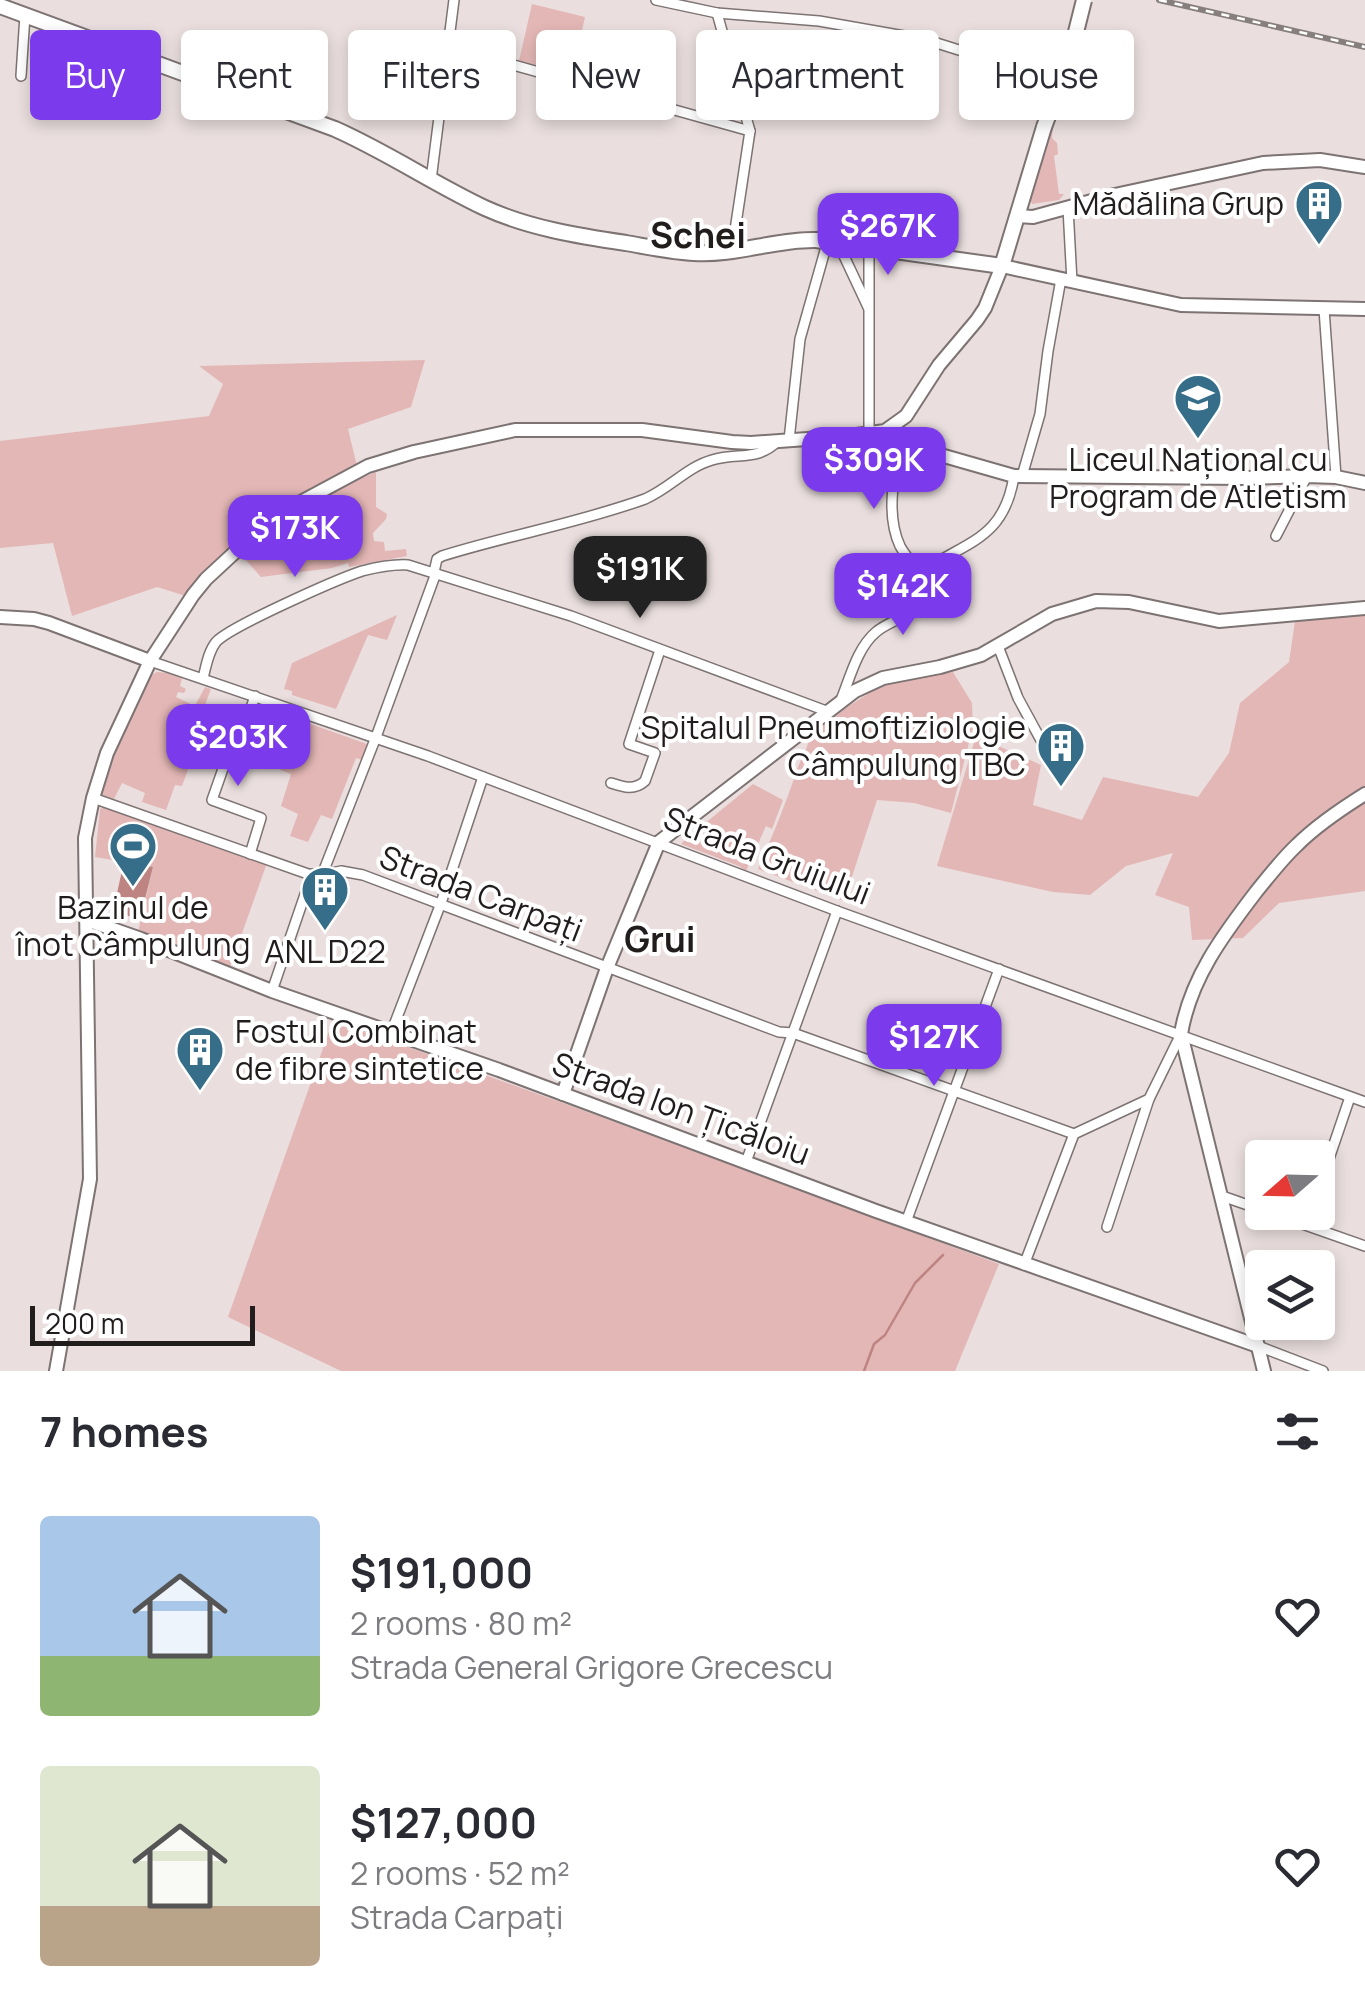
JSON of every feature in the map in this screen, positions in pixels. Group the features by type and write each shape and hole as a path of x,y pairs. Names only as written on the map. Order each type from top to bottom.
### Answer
{"main road":[{"path":"56,1371 90,1179 86,838 93,798 112,737 150,660 193,595 247,541 299,503 368,466 414,452 492,434 543,428 642,430 732,442 869,434 901,421 939,365 977,320 990,295 1069,60 1084,0"},
{"path":"0,6 335,129 507,217 561,231 706,253 789,241 832,241 1024,270 1181,306 1365,308"},
{"path":"1017,216 1032,217 1263,162 1320,160 1365,167"},
{"path":"980,262 1010,240"},
{"path":"980,262 990,278 990,295"},
{"path":"990,295 1024,270"},
{"path":"886,430 930,452 1018,476 1307,476 1365,483"},
{"path":"562,1094 658,842 855,692 883,678 957,663 998,646 1052,614 1096,602 1128,602 1219,621 1365,608"},
{"path":"0,617 34,618 150,660"},
{"path":"1264,1371 1181,1034 1184,1014 1225,932 1296,846 1365,794"},
{"name":"Strada Ion Țicăloiu","path":"87,920 906,1222 1258,1346"}],"street":[{"path":"451,30 454,0"},
{"path":"656,0 717,13 819,21 927,40 959,50"},
{"path":"717,13 750,131 732,250"},
{"path":"21,76 25,15"},
{"path":"516,65 750,131"},
{"path":"431,180 439,120"},
{"path":"920,572 987,533 1009,501 1040,414 1048,351 1066,281 1068,208"},
{"path":"832,241 869,309"},
{"path":"272,991 376,738 437,559 646,498 699,465 767,452 783,441 800,339 832,241"},
{"path":"869,246 869,434"},
{"path":"1324,308 1336,477"},
{"path":"203,678 217,642 236,629 357,573 392,564 408,565 571,616 660,650 835,707 857,659 876,632 916,608 922,597 920,572 900,545 894,522 893,490 903,439"},
{"path":"1276,536 1307,476"},
{"path":"998,646 1018,698 1055,766"},
{"path":"611,783 627,788 645,782 655,754 629,744 660,650"},
{"name":"Strada Gruiului","path":"150,660 376,738 1365,1102"},
{"path":"250,854 261,818 212,800 237,729 245,726 256,696"},
{"path":"391,1033 483,777"},
{"name":"Strada Carpați","path":"93,798 317,874 341,870 363,875 780,1032 1074,1134"},
{"path":"746,1162 838,911"},
{"path":"906,1222 999,969"},
{"path":"1106,1227 1149,1099 1181,1034"},
{"path":"1335,1141 1350,1097"},
{"path":"1024,1264 1074,1134 1149,1099"},
{"path":"1222,1196 1245,1205"},
{"path":"1318,1230 1365,1246"},
{"path":"1258,1346 1323,1371"}],"shaded area":[{"path":"532,4 585,17 582,30 536,30 536,65 519,61"},
{"path":"1051,125 1052,138 1057,143 1058,154 1054,156 1059,194 1064,194 1059,200 1032,204 1029,197"},
{"path":"425,360 411,407 348,429 357,466 263,520 221,555 186,596 157,587 72,616 53,543 0,548 0,441 209,416 223,384 199,366"},
{"path":"376,472 376,507 387,514 373,533 374,541 384,542 385,551 406,549 407,556 261,577 243,557 306,510"},
{"path":"397,615 387,640 368,635 336,709 284,689 292,663"},
{"path":"1365,615 1365,891 1279,903 1243,938 1192,940 1189,907 1155,895 1173,853 1126,866 1090,895 1053,892 937,866 976,736 1041,765 1033,805 1082,820 1103,777 1198,797 1229,753 1240,703 1289,662 1295,621"},
{"path":"157,672 182,678 180,686 186,689 176,697 195,706 205,687 211,689 200,718 206,721 182,786 175,785 166,810 142,802 145,793 122,783 114,799 99,794 123,731 150,676"},
{"path":"953,672 972,703 973,727 951,813 914,803 877,800 844,901 758,869 810,736 887,682"},
{"path":"260,706 367,744 362,760 356,758 332,819 321,815 308,842 290,836 298,814 281,806 291,774 255,760 270,720 257,715"},
{"path":"753,784 783,800 772,829 766,826 746,871 681,844 687,838"},
{"path":"106,806 267,863 230,967 138,932 153,867 95,857 100,809"},
{"name":"Bazinul de înot Câmpulung","path":"124,861 153,867 140,919 113,912"},
{"path":"333,1020 999,1264 955,1371 341,1371 228,1317"}],"waterway":[{"path":"864,1371 874,1344 885,1335 915,1283 943,1255"}],"railway":[{"path":"1159,0 1365,47"}],"place":[{"name":"Mădălina Grup","path":"1319,246"},
{"name":"Liceul Național cu Program de Atletism","path":"1198,440"},
{"name":"Spitalul Pneumoftiziologie Câmpulung TBC","path":"1061,788"},
{"name":"Bazinul de înot Câmpulung","path":"133,888"},
{"name":"ANL D22","path":"325,932"},
{"name":"Fostul Combinat de fibre sintetice","path":"200,1092"}],"district":[{"name":"Schei","path":"698,236"},
{"name":"Grui","path":"660,940"}]}
